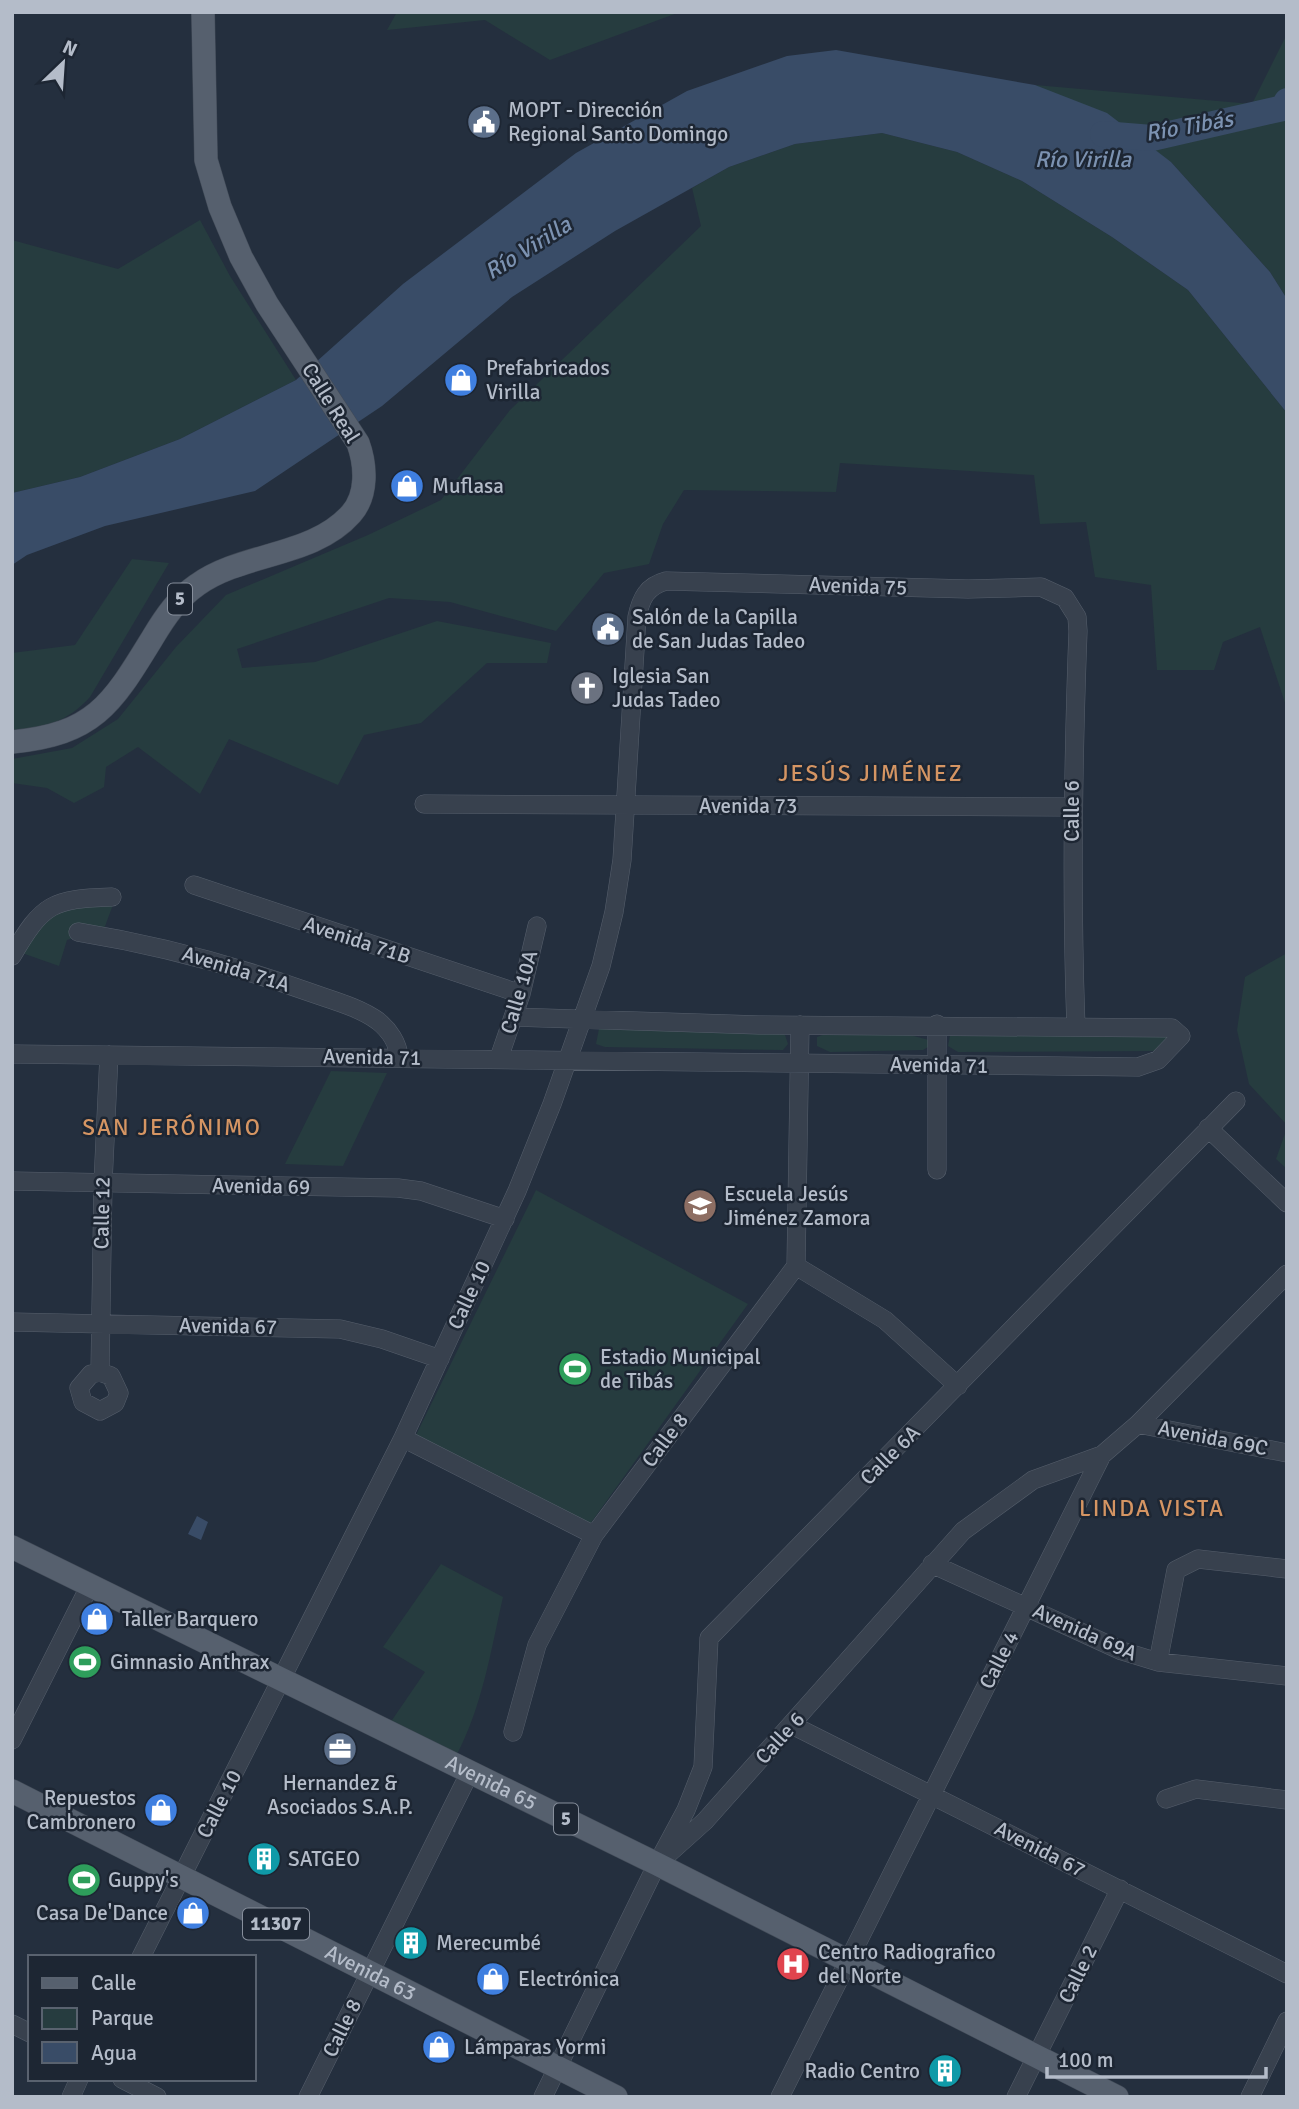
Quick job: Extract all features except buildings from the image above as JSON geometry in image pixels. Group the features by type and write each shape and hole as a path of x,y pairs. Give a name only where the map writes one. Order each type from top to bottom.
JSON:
{"main road":[{"name":"Calle Real","path":"12,742 56,736 83,724 108,704 174,605 197,584 249,560 311,540 341,524 353,512 360,494 365,464 358,443 242,257 220,207 206,160 203,12"},
{"name":"Avenida 65","path":"12,1547 657,1864 1117,2097"},
{"name":"Avenida 63","path":"12,1791 616,2097"}],"street":[{"name":"Avenida 75","path":"650,588 666,581 968,589 1041,587 1065,598"},
{"name":"Calle 10","path":"142,1955 403,1438 532,1157 601,966 614,912 622,860 637,617 640,603 650,588"},
{"name":"Calle 6","path":"1065,598 1077,617 1078,631 1071,901 1076,1027"},
{"name":"Avenida 73","path":"424,804 1073,807"},
{"name":"Avenida 71B","path":"194,885 521,994"},
{"path":"13,954 38,919 59,902 112,897"},
{"name":"Calle 10A","path":"499,1058 521,994 537,926"},
{"name":"Avenida 71A","path":"78,932 174,949 248,970 364,1013 386,1028 396,1043 399,1057"},
{"name":"Avenida 71","path":"12,1054 1138,1067 1158,1060 1181,1036 1172,1028 937,1024 800,1025 513,1017"},
{"path":"937,1024 937,1170"},
{"path":"800,1025 796,1266 886,1320 958,1386"},
{"name":"Calle 12","path":"100,1372 103,1183 110,1055"},
{"name":"Calle 6A","path":"657,1864 686,1810 703,1767 709,1639 1236,1101"},
{"path":"1208,1128 1287,1203"},
{"name":"Avenida 69","path":"12,1181 398,1188 421,1191 505,1219"},
{"name":"Calle 8","path":"513,1732 537,1645 594,1535 796,1266"},
{"name":"Calle 4","path":"780,2097 1102,1455 1138,1424 1287,1274"},
{"name":"Avenida 67","path":"12,1322 340,1329 382,1339 440,1359"},
{"name":"Avenida 69C","path":"1138,1424 1287,1453"},
{"path":"403,1438 594,1535"},
{"name":"Calle 6","path":"543,2097 657,1864 705,1821 963,1531 1033,1480 1102,1455"},
{"path":"1158,1662 1176,1570 1198,1559 1287,1569"},
{"name":"Avenida 69A","path":"932,1564 1122,1651 1158,1662 1287,1676"},
{"path":"12,1740 90,1585"},
{"name":"Avenida 67","path":"792,1725 1287,1974"},
{"name":"Calle 8","path":"308,2097 471,1772"},
{"path":"1166,1799 1203,1789 1287,1800"},
{"path":"686,1810 705,1821"},
{"name":"Calle 2","path":"1016,2097 1120,1888"},
{"path":"1250,2097 1287,2021"},
{"path":"12,2024 28,2032"},
{"path":"71,2097 78,2081"},
{"path":"126,2081 157,2097"}],"green space":[{"path":"397,12 680,12 550,60 485,20 387,30"},
{"path":"1287,34 1287,299 1270,272 1171,162 1035,85 1252,104"},
{"path":"882,133 957,152 1022,181 1112,237 1188,290 1287,413 1287,709 1260,627 1223,642 1214,670 1157,670 1151,585 1095,577 1086,522 1040,524 1034,475 840,463 836,492 684,490 663,524 649,564 604,573 556,631 450,602 389,598 237,649 242,668 315,662 437,621 551,643 547,663 487,663 421,723 364,735 338,785 229,739 200,794 138,747 106,767 104,787 74,803 47,788 12,783 12,759 72,748 118,719 176,647 226,595 368,535 441,500 510,410 701,226 692,188 729,167 795,144"},
{"path":"200,220 230,276 296,380 180,439 80,477 12,493 12,240 118,269"},
{"path":"132,559 169,563 90,697 73,712 55,722 35,728 12,730 12,653 75,645"},
{"path":"114,902 104,929 67,940 59,966 22,953 42,926 60,912"},
{"path":"1287,953 1287,1125 1249,1084 1237,1030 1245,977"},
{"path":"599,1029 780,1032 785,1035 788,1044 783,1050 605,1047 596,1044"},
{"path":"828,1033 906,1034 929,1040 928,1047 923,1050 830,1052 817,1046 817,1037"},
{"path":"950,1036 1170,1037 1156,1051 958,1052 948,1046"},
{"path":"331,1071 387,1073 343,1166 285,1164"},
{"path":"1287,1128 1287,1169 1276,1159"},
{"name":"Estadio Municipal de Tibás","path":"536,1190 748,1304 590,1524 416,1435"},
{"path":"441,1564 503,1597 479,1699 456,1756 390,1723 425,1672 383,1647"}],"water":[{"name":"Río Virilla","path":"836,50 1035,85 1107,113 1171,162 1270,272 1287,299 1287,413 1188,290 1112,237 1022,181 957,152 882,133 795,144 729,167 615,231 512,297 382,406 255,491 105,526 27,555 12,565 12,493 80,477 180,439 296,380 403,284 576,153 687,91 787,56"},
{"path":"197,1516 208,1522 201,1540 188,1534"}],"waterway":[{"name":"Río Tibás","path":"1103,134 1152,138 1283,108 1287,101"}],"place":[{"name":"MOPT - Dirección Regional Santo Domingo","path":"484,122"},
{"name":"Prefabricados Virilla","path":"461,380"},
{"name":"Muflasa","path":"407,486"},
{"name":"Salón de la Capilla de San Judas Tadeo","path":"608,629"},
{"name":"Iglesia San Judas Tadeo","path":"587,688"},
{"name":"Escuela Jesús Jiménez Zamora","path":"700,1206"},
{"name":"Estadio Municipal de Tibás","path":"575,1369"},
{"name":"Taller Barquero","path":"97,1619"},
{"name":"Gimnasio Anthrax","path":"85,1662"},
{"name":"Hernandez & Asociados S.A.P.","path":"340,1749"},
{"name":"Repuestos Cambronero","path":"161,1810"},
{"name":"SATGEO","path":"264,1859"},
{"name":"Guppy's","path":"84,1880"},
{"name":"Casa De'Dance","path":"193,1913"},
{"name":"Merecumbé","path":"411,1943"},
{"name":"Centro Radiografico del Norte","path":"793,1964"},
{"name":"Electrónica","path":"493,1979"},
{"name":"Lámparas Yormi","path":"439,2047"},
{"name":"Radio Centro","path":"945,2071"}],"district":[{"name":"JESÚS JIMÉNEZ","path":"871,773"},
{"name":"SAN JERÓNIMO","path":"172,1127"},
{"name":"LINDA VISTA","path":"1152,1508"}]}
